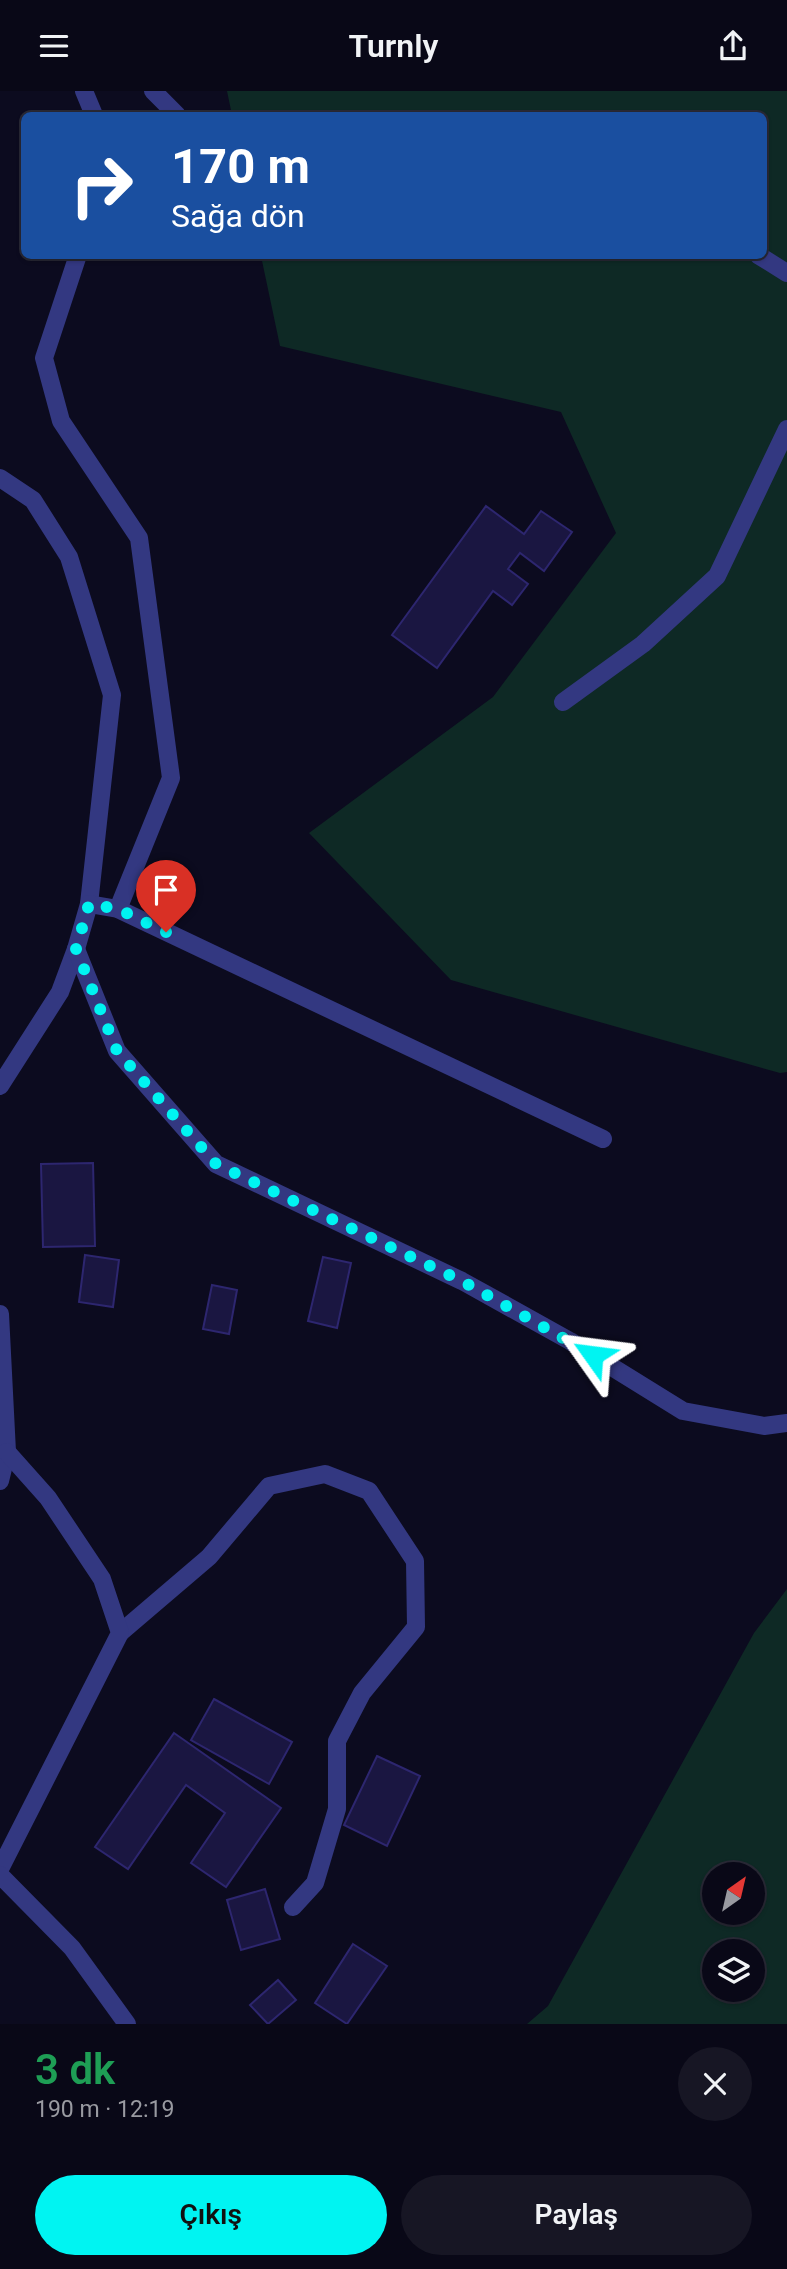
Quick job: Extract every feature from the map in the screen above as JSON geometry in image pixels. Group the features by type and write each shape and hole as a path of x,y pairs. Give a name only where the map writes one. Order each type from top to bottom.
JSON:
{"lane":[{"path":"84,91 93,112"},
{"path":"153,91 174,112"},
{"path":"77,259 44,358 61,421 139,538 171,778 118,909"},
{"path":"764,259 787,273"},
{"path":"563,702 643,644 717,576 787,429"},
{"path":"0,478 33,501 69,557 111,695 89,904 60,992 0,1086"},
{"path":"89,904 118,909 603,1139"},
{"path":"76,949 117,1051 216,1164 462,1281 570,1341 682,1411 764,1426 787,1423"},
{"path":"0,1314 7,1452 0,1481"},
{"path":"7,1452 48,1498 102,1579 120,1633"},
{"path":"0,1869 120,1633 209,1557 269,1486 325,1474 369,1491 415,1561 416,1627 362,1693 337,1741 337,1809 315,1883 293,1907"},
{"path":"0,1875 72,1948 127,2024"}],"green space":[{"path":"227,91 787,91 787,1072 780,1073 451,980 309,833 493,697 616,533 561,412 280,346 262,259 767,259 767,112 231,112"},
{"path":"787,1589 787,2024 527,2024 548,2006 754,1633"}],"building":[{"path":"486,506 524,534 541,511 572,532 544,571 520,553 508,569 528,584 512,605 493,591 437,668 392,635"},
{"path":"93,1163 95,1246 43,1247 41,1164"},
{"path":"85,1255 119,1260 113,1307 79,1302"},
{"path":"323,1257 351,1263 337,1328 308,1321"},
{"path":"212,1285 237,1290 229,1334 203,1329"},
{"path":"214,1699 292,1742 269,1784 191,1740"},
{"path":"174,1733 281,1808 226,1887 191,1863 225,1813 186,1785 128,1869 95,1847"},
{"path":"377,1756 420,1776 387,1846 344,1825"},
{"path":"265,1889 280,1939 241,1950 227,1900"},
{"path":"353,1944 387,1966 347,2024 315,2003"},
{"path":"278,1980 296,2000 268,2024 250,2005"}],"route":[{"path":"166,932 118,909 89,904 76,949 117,1051 216,1164 462,1281 593,1355"}]}
